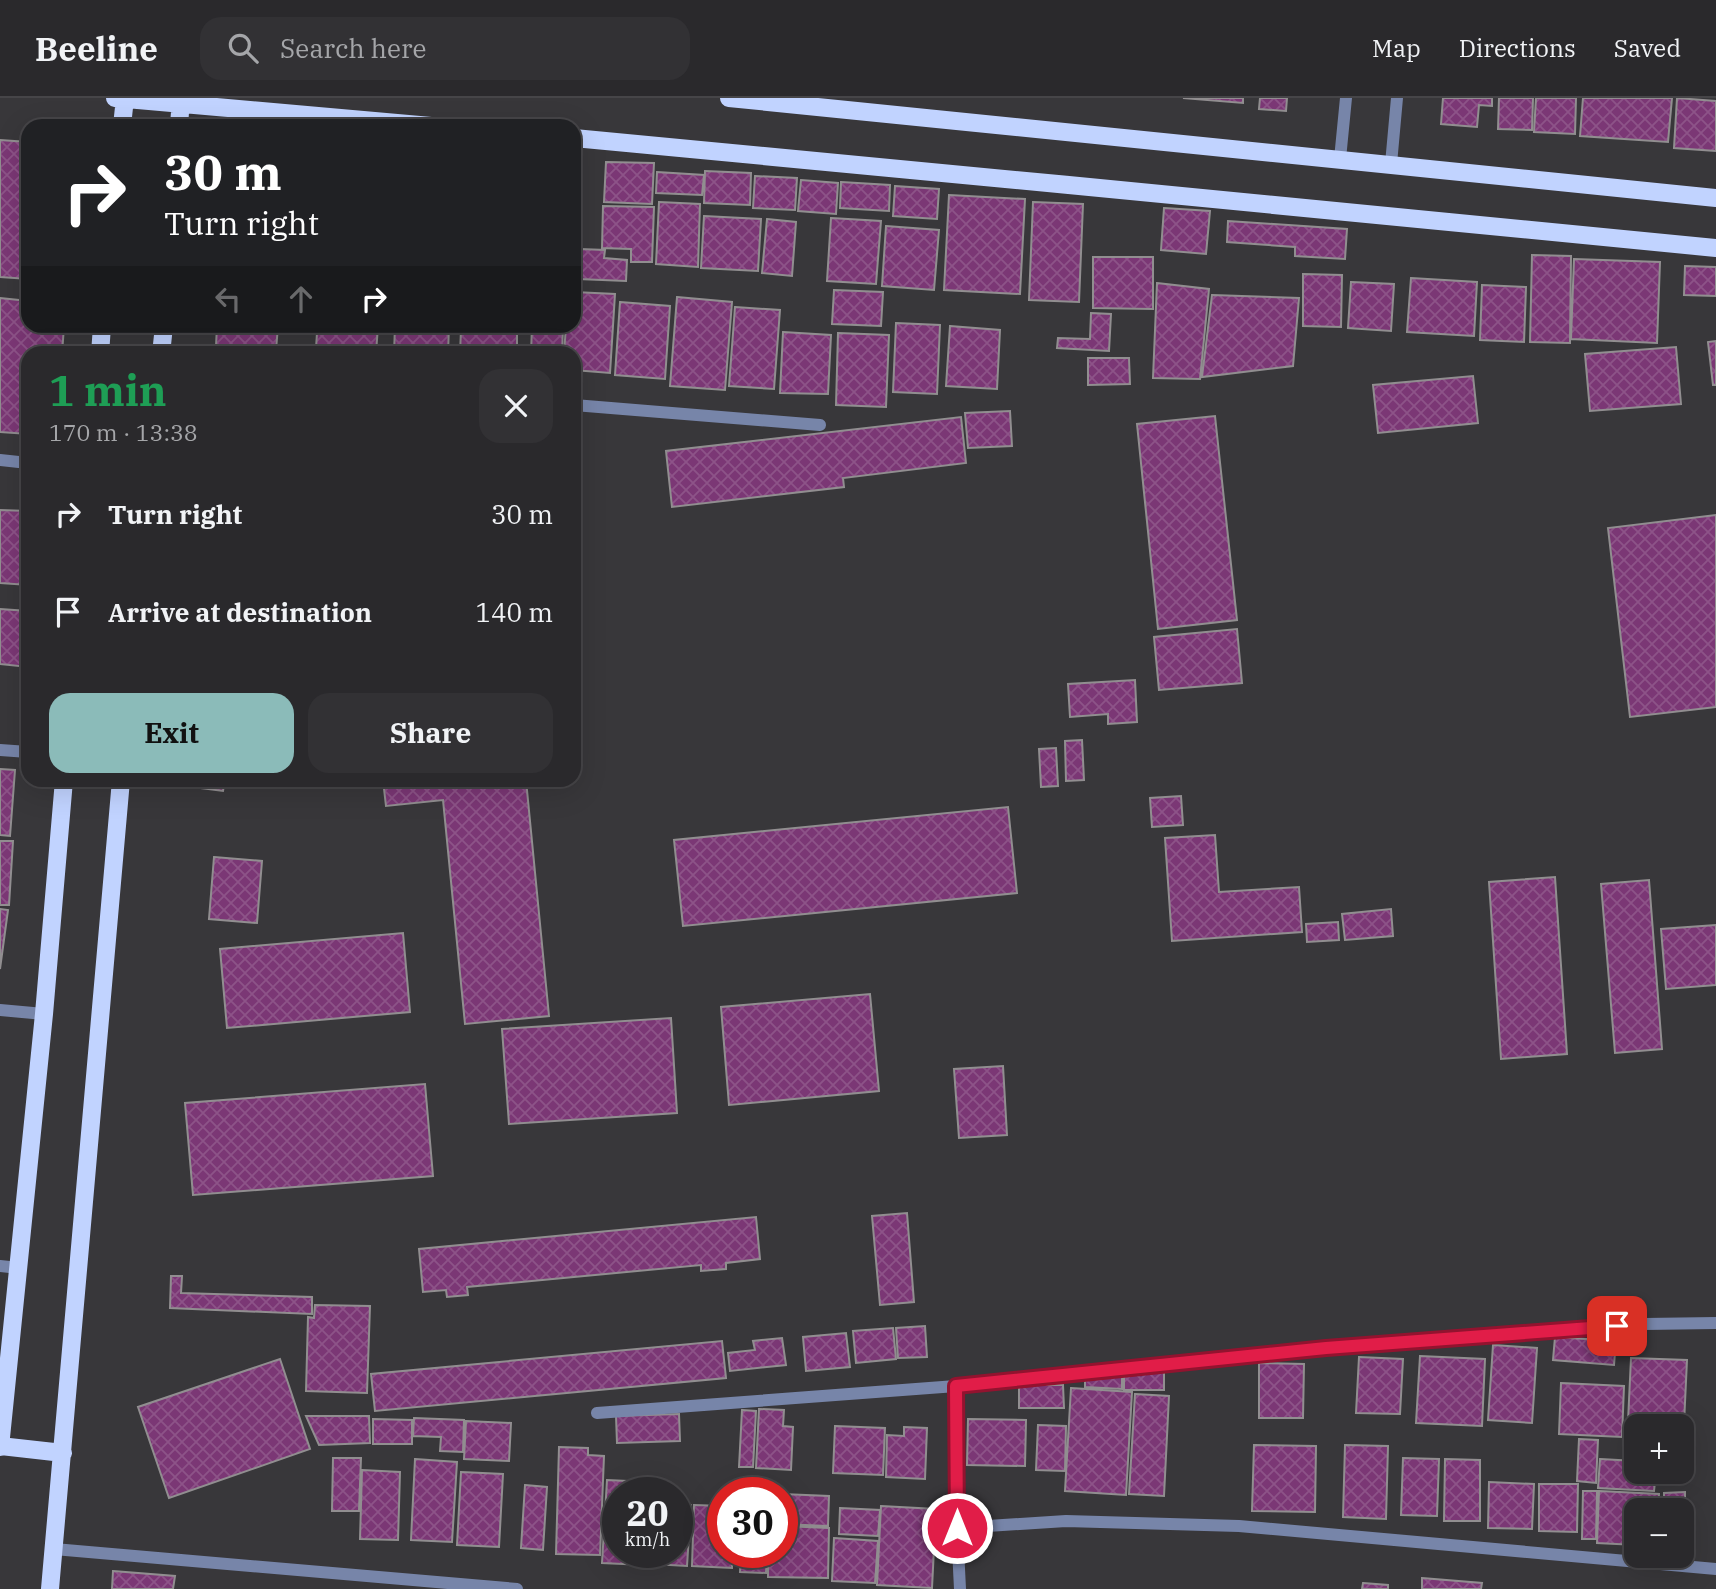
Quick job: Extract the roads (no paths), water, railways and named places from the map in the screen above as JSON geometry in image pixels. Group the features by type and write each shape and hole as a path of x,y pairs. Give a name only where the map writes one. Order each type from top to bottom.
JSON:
{"main road":[{"path":"122,119 121,98 181,101 361,119"},
{"path":"729,98 1716,198"},
{"path":"180,119 181,101"},
{"path":"581,139 1716,248"},
{"path":"63,787 44,1014 0,1446 63,1453"},
{"path":"50,1589 120,787"}],"street":[{"path":"1340,159 1346,98"},
{"path":"1391,164 1397,98"},
{"path":"581,406 820,425"},
{"path":"0,460 21,462"},
{"path":"0,750 21,752"},
{"path":"0,1010 44,1014"},
{"path":"0,1266 19,1268"},
{"path":"597,1413 956,1386 1326,1348 1644,1324 1716,1323"},
{"path":"956,1386 960,1589"},
{"path":"957,1528 1066,1521 1239,1526 1716,1569"},
{"path":"54,1549 517,1589"}]}
